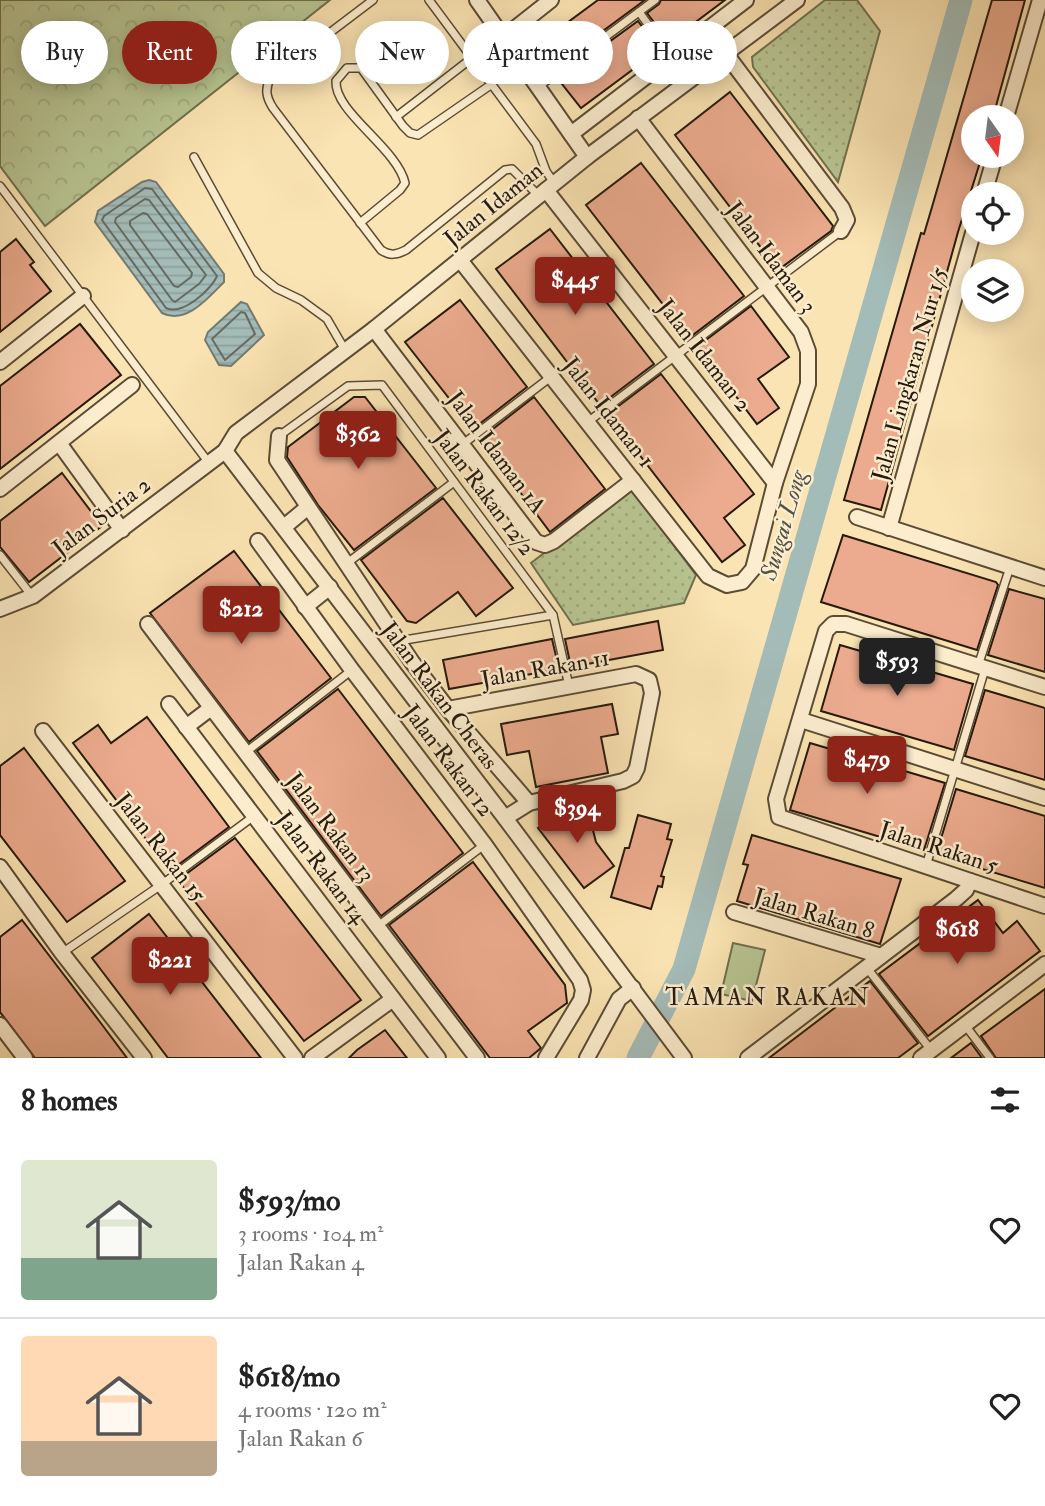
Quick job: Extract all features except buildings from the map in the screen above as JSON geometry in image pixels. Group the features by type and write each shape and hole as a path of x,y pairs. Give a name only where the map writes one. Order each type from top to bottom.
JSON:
{"street":[{"path":"477,0 491,21"},
{"path":"524,21 551,0"},
{"path":"719,21 746,0"},
{"name":"Jalan Idaman","path":"737,46 797,0"},
{"path":"1009,105 1040,0"},
{"path":"737,69 842,208 847,220 841,231"},
{"path":"536,84 587,157"},
{"path":"571,134 637,84"},
{"name":"Jalan Idaman","path":"225,451 236,433 345,351 587,157 685,84"},
{"name":"Jalan Idaman 3","path":"638,118 801,332 808,351 808,384 775,483 753,569 742,582 727,585"},
{"name":"Jalan Idaman 2","path":"547,190 775,483"},
{"name":"Jalan Lingkaran Nur 1/5","path":"889,528 971,245"},
{"name":"Jalan Idaman 1","path":"460,260 708,576 727,585"},
{"path":"0,362 83,296"},
{"name":"Jalan Idaman 1A","path":"374,328 536,542 545,545 555,541 633,480"},
{"path":"0,489 132,385"},
{"path":"279,436 277,460 346,564 448,709 529,803 505,818"},
{"path":"59,443 122,530"},
{"name":"Jalan Suria 2","path":"0,609 33,596 225,451"},
{"name":"Jalan Rakan Cheras","path":"225,451 684,1058"},
{"path":"284,527 308,507"},
{"path":"856,517 1045,578"},
{"name":"Jalan Rakan 12","path":"258,541 485,845 580,980 583,990 580,1000 549,1054"},
{"path":"305,607 330,587"},
{"path":"344,606 364,590"},
{"name":"Jalan Rakan 13","path":"148,624 477,1058"},
{"path":"1045,687 845,624 833,624 825,631 801,720 1045,798"},
{"name":"Jalan Rakan 11","path":"448,709 636,674 649,680 652,693 637,768 633,776 623,781 529,803"},
{"name":"Jalan Rakan 14","path":"169,704 438,1058"},
{"path":"186,727 211,708"},
{"name":"Jalan Rakan 5","path":"801,720 776,799 779,817 1045,906"},
{"name":"Jalan Rakan 15","path":"43,731 295,1058"},
{"path":"0,867 62,953 144,1058"},
{"path":"748,1058 966,890 970,881"},
{"name":"Jalan Rakan 8","path":"734,912 881,956"},
{"path":"926,1054 1045,964"},
{"path":"587,1058 619,999 633,988"},
{"path":"312,1058 393,999"},
{"path":"0,1025 25,1058"}],"lane":[{"path":"373,0 270,78 266,88 267,98 273,108 380,250 388,254 406,250 505,170 512,169 547,190"},
{"path":"429,0 463,46"},
{"path":"538,87 655,0"},
{"path":"639,12 646,21"},
{"path":"396,117 463,65"},
{"path":"360,223 405,183 397,164 338,96 336,80 347,68 361,68 396,117 410,133 418,135 492,84 536,144 546,171 547,190"},
{"path":"194,157 258,273 276,288 301,300 327,319 345,351"},
{"path":"0,186 209,463"},
{"path":"589,421 841,231"},
{"path":"463,444 552,375"},
{"name":"Jalan Rakan 12/2","path":"279,436 348,386 382,385 553,615"},
{"path":"346,564 454,482"},
{"path":"0,555 33,596"},
{"path":"926,866 1010,567"},
{"path":"399,641 553,615 569,686"},
{"path":"246,752 352,670"},
{"path":"62,953 161,885 254,816"},
{"path":"378,926 485,845"},
{"path":"866,968 926,1054"},
{"path":"965,1025 990,1058"}],"green space":[{"path":"0,0 330,0 304,21 231,21 231,79 45,226 0,166"},
{"path":"825,0 857,0 880,31 838,182 753,67 752,57"},
{"path":"630,487 696,575 684,603 573,625 531,563"},
{"path":"733,943 765,950 752,1001 721,994"}],"water":[{"path":"149,180 156,182 224,274 224,282 188,313 171,316 162,313 95,222 98,211"},
{"path":"241,302 247,304 264,335 231,366 219,365 205,340 208,332"}],"waterway":[{"name":"Sungai Long","path":"638,1058 684,969 961,0"}],"district":[{"name":"TAMAN RAKAN","path":"768,997"}]}
